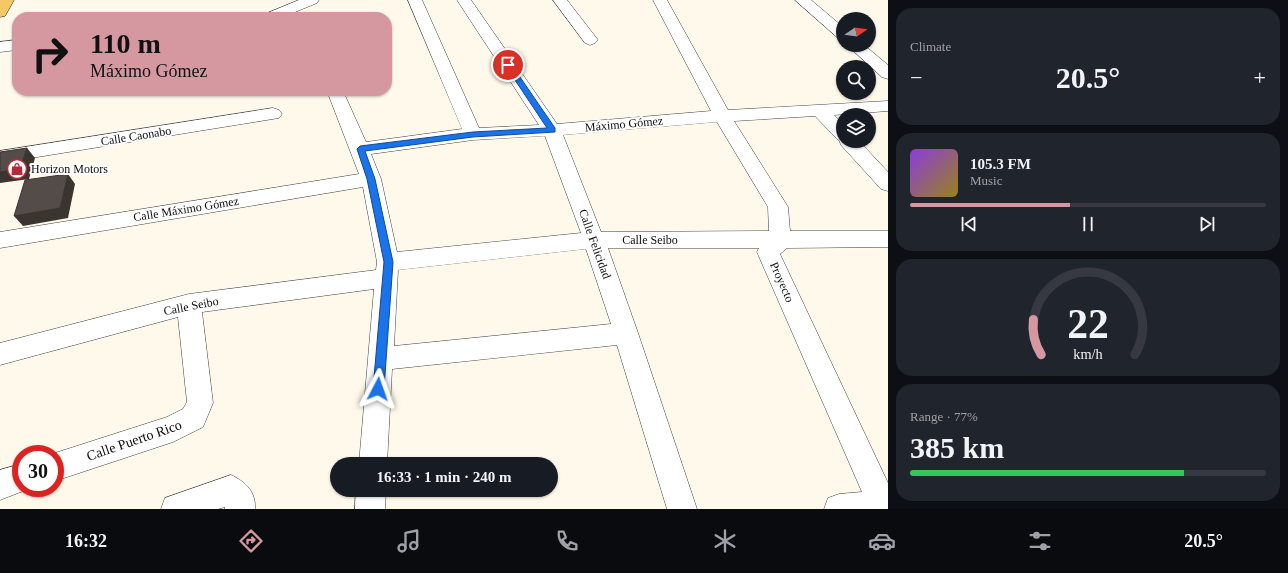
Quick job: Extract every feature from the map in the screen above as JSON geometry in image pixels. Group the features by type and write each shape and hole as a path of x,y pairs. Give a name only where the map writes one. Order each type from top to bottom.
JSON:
{"main road":[{"path":"0,13 7,0"}],"street":[{"path":"415,0 473,134"},
{"name":"Calle Felicidad","path":"464,0 552,130 594,240 626,333 682,509"},
{"path":"560,0 590,40"},
{"path":"660,0 722,116 778,207 780,241"},
{"path":"803,1 826,0"},
{"path":"803,1 836,29"},
{"path":"287,12 315,4"},
{"path":"0,47 12,46"},
{"path":"863,52 888,74"},
{"path":"870,58 888,55"},
{"path":"337,96 371,179 387,270 373,457"},
{"name":"Máximo Gómez","path":"360,149 473,134 552,130 722,116 888,106"},
{"path":"820,110 836,127"},
{"name":"Calle Caonabo","path":"0,157 273,114"},
{"path":"855,148 888,184"},
{"name":"Calle Máximo Gómez","path":"0,240 371,179"},
{"name":"Calle Seibo","path":"0,354 189,304 387,270 594,240 888,240"},
{"name":"Proyecto","path":"780,241 768,252 885,506"},
{"name":"Calle Puerto Rico","path":"64,464 173,429 193,418 200,403 189,304"},
{"path":"380,358 626,333"},
{"path":"0,485 12,481"},
{"path":"370,509 371,497"},
{"path":"176,509 235,500"},
{"path":"839,509 885,506"}],"building":[{"path":"27,148 20,169 0,172 0,152"},
{"path":"68,174 60,208 14,216 25,180"}],"place":[{"name":"Horizon Motors","path":"17,169"}],"route":[{"path":"378,389 388,262 371,179 360,149 473,134 552,130 508,65"}]}
